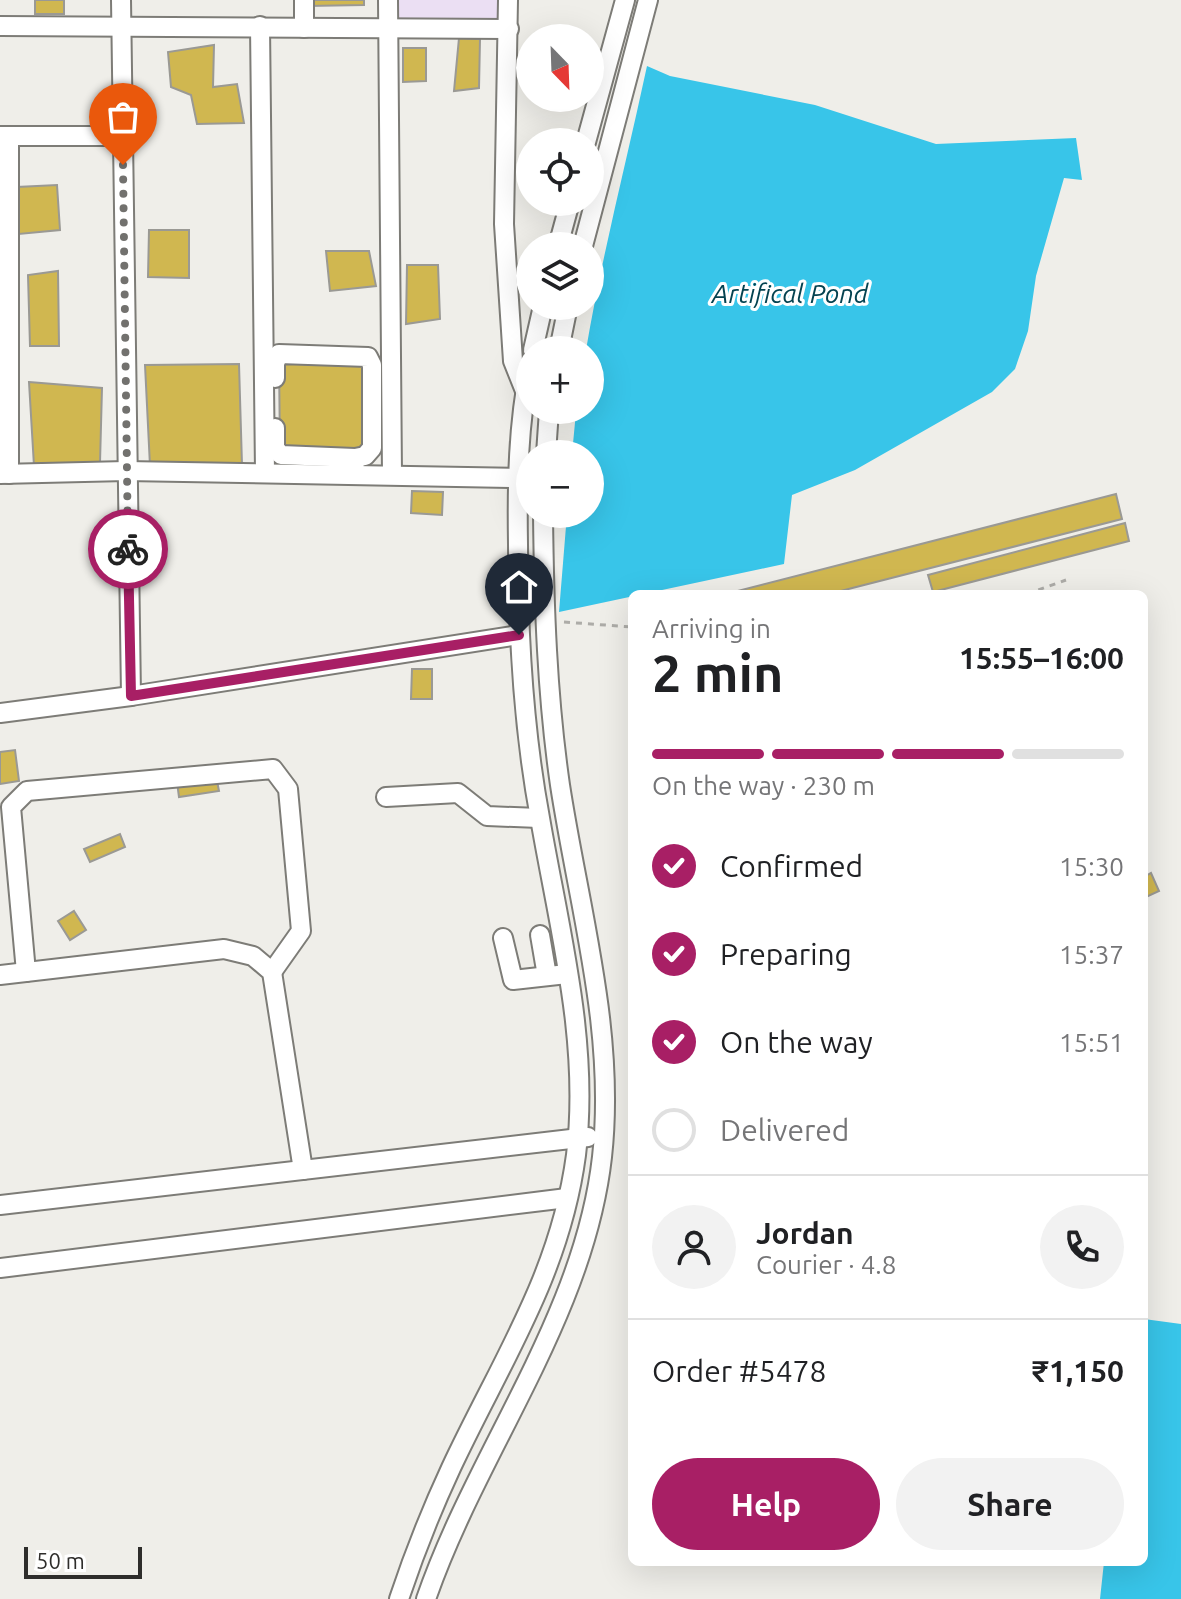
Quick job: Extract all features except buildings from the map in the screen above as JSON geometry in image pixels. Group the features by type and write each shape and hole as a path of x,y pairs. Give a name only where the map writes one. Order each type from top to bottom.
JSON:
{"street":[{"path":"121,0 131,696"},
{"path":"304,0 304,28"},
{"path":"388,0 392,475"},
{"path":"508,0 504,224 513,361 516,368"},
{"path":"590,128 625,0"},
{"path":"587,232 648,0"},
{"path":"0,26 509,29"},
{"path":"260,26 265,473"},
{"path":"122,136 4,136 5,474 126,471 265,473 301,465 355,466 392,475 516,478"},
{"path":"301,465 281,455 275,448 275,363 279,354 368,357 372,448 370,454 355,466"},
{"path":"399,1599 417,1546 452,1467 529,1318 558,1241 577,1138 581,1078 521,693 518,528"},
{"path":"426,1599 475,1478 553,1328 583,1248 603,1135 607,1077 601,1015 547,691 543,528"},
{"path":"0,713 131,696 519,635"},
{"path":"26,972 11,807 27,791 273,769 288,789 301,931 272,972"},
{"path":"386,797 458,793 487,816 539,818"},
{"path":"540,935 547,976"},
{"path":"503,938 513,980 567,974"},
{"path":"0,975 224,949 253,956 272,972 303,1170"},
{"path":"0,1205 603,1135"},
{"path":"0,1268 567,1198"}],"path":[{"path":"1038,590 1066,580"},
{"path":"544,621 628,627"}],"shaded area":[{"path":"388,0 508,0 509,29 388,30"}],"water":[{"name":"Artifical Pond","path":"647,66 670,76 815,105 936,144 1076,138 1082,180 1064,178 1036,276 1028,331 1015,369 992,392 855,470 792,495 784,564 662,590 628,590 628,597 559,612 566,528 604,528 604,440 573,440 575,424 604,424 604,336 588,336 591,320 604,320 604,257"},
{"path":"1148,1320 1181,1324 1181,1599 1100,1599 1104,1566 1148,1566"}],"way so far":[{"path":"123,165 128,549"}],"route":[{"path":"128,549 131,696 519,635"}]}
